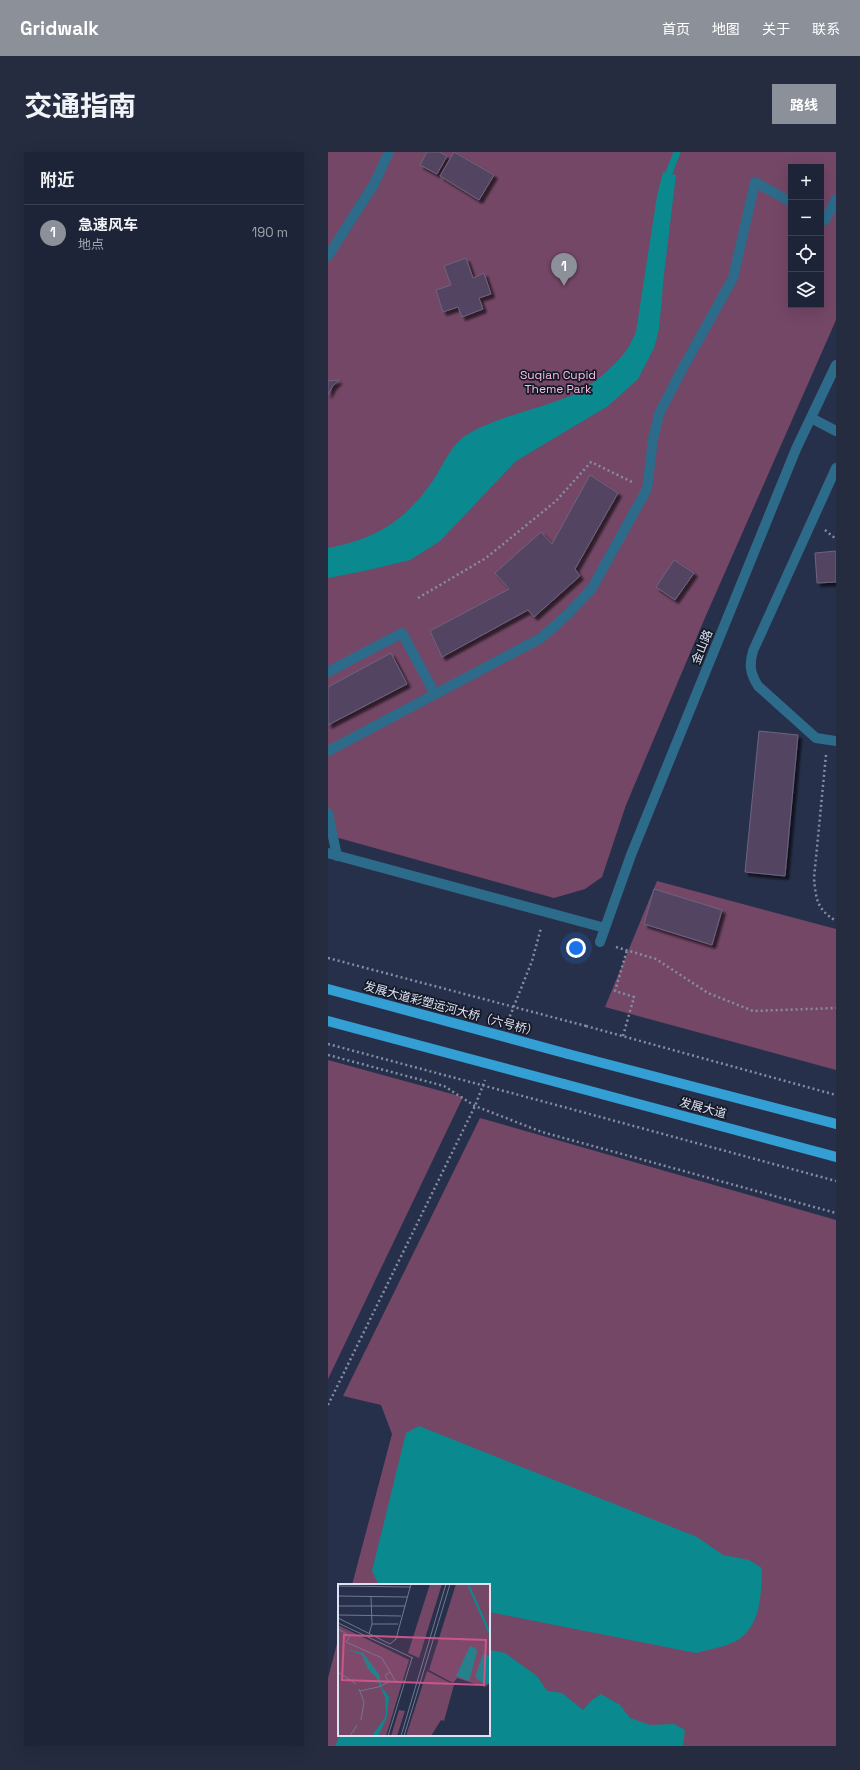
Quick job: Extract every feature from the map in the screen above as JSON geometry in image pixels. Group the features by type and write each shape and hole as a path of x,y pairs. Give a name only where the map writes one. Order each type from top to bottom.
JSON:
{"main road":[{"name":"发展大道彩塑运河大桥（六号桥）","path":"328,989 568,1054"},
{"name":"发展大道","path":"328,1022 836,1157"},
{"name":"发展大道","path":"568,1054 836,1124"}],"street":[{"path":"328,256 374,184 389,152"},
{"path":"328,751 541,638 568,614 592,588 647,489 653,439 659,414 733,278 755,182 788,200"},
{"path":"824,220 836,199"},
{"name":"金山路","path":"600,942 634,848 796,449 836,365"},
{"path":"811,418 836,431"},
{"path":"832,740 816,738 758,686 751,675 750,663 753,651 836,468"},
{"path":"328,672 402,633 434,694"},
{"path":"328,813 333,854 605,928"}],"path":[{"path":"418,598 486,558 556,501 591,462 647,489"},
{"path":"832,740 814,878 816,898 824,914 836,921"},
{"path":"506,1025 532,961 546,912"},
{"path":"600,942 656,959 708,993 752,1011 836,1008"},
{"path":"623,1036 634,997 615,991 627,950"},
{"path":"328,958 586,1026 836,1095"},
{"path":"328,1044 836,1182"},
{"path":"328,1055 444,1086 476,1106 542,1132 836,1213"},
{"path":"328,1404 476,1106 487,1076"}],"green space":[{"name":"Suqian Cupid Theme Park","path":"328,152 836,152 836,320 704,620 626,805 602,877 585,889 554,898 328,835"},
{"path":"657,881 836,929 836,1070 605,1007"},
{"path":"328,1060 463,1097 328,1379"},
{"path":"480,1118 836,1220 836,1746 328,1746 328,1678 338,1640 338,1736 490,1736 490,1584 352,1584 392,1434 381,1405 343,1396"}],"shaded area":[{"path":"663,172 676,175 659,329 654,348 638,379 608,406 516,461 440,541 410,560 328,578 328,548 360,540 387,527 399,518 411,508 432,482 451,450 461,439 492,422 577,393 600,377 621,357 636,332 657,196"},
{"path":"419,1426 697,1537 723,1555 749,1560 762,1568 759,1604 754,1621 749,1629 739,1639 721,1647 696,1653 490,1612 490,1584 378,1584 372,1571 406,1433"},
{"path":"490,1650 505,1653 537,1676 547,1691 562,1693 583,1710 592,1700 601,1694 620,1705 630,1718 650,1725 674,1724 685,1730 683,1746 335,1746 340,1736 490,1736"}],"building":[{"path":"427,152 439,152 447,156 437,174 420,165"},
{"path":"454,152 494,175 479,200 440,176"},
{"path":"466,258 473,278 484,273 491,294 479,298 483,309 462,317 458,307 443,312 436,290 451,285 444,266"},
{"path":"339,380 332,387 328,395 328,381"},
{"path":"590,475 618,493 575,569 580,576 534,617 528,610 442,657 430,631 509,589 495,573 541,532 552,544"},
{"path":"836,551 836,582 817,583 815,553"},
{"path":"674,560 694,573 675,600 656,587"},
{"path":"391,653 407,684 328,725 328,687"},
{"path":"759,731 798,735 785,876 745,872"},
{"path":"654,889 722,910 712,945 644,924"}],"waterway":[{"path":"669,173 677,152"}],"place":[{"name":"急速风车","path":"564,286"}]}
